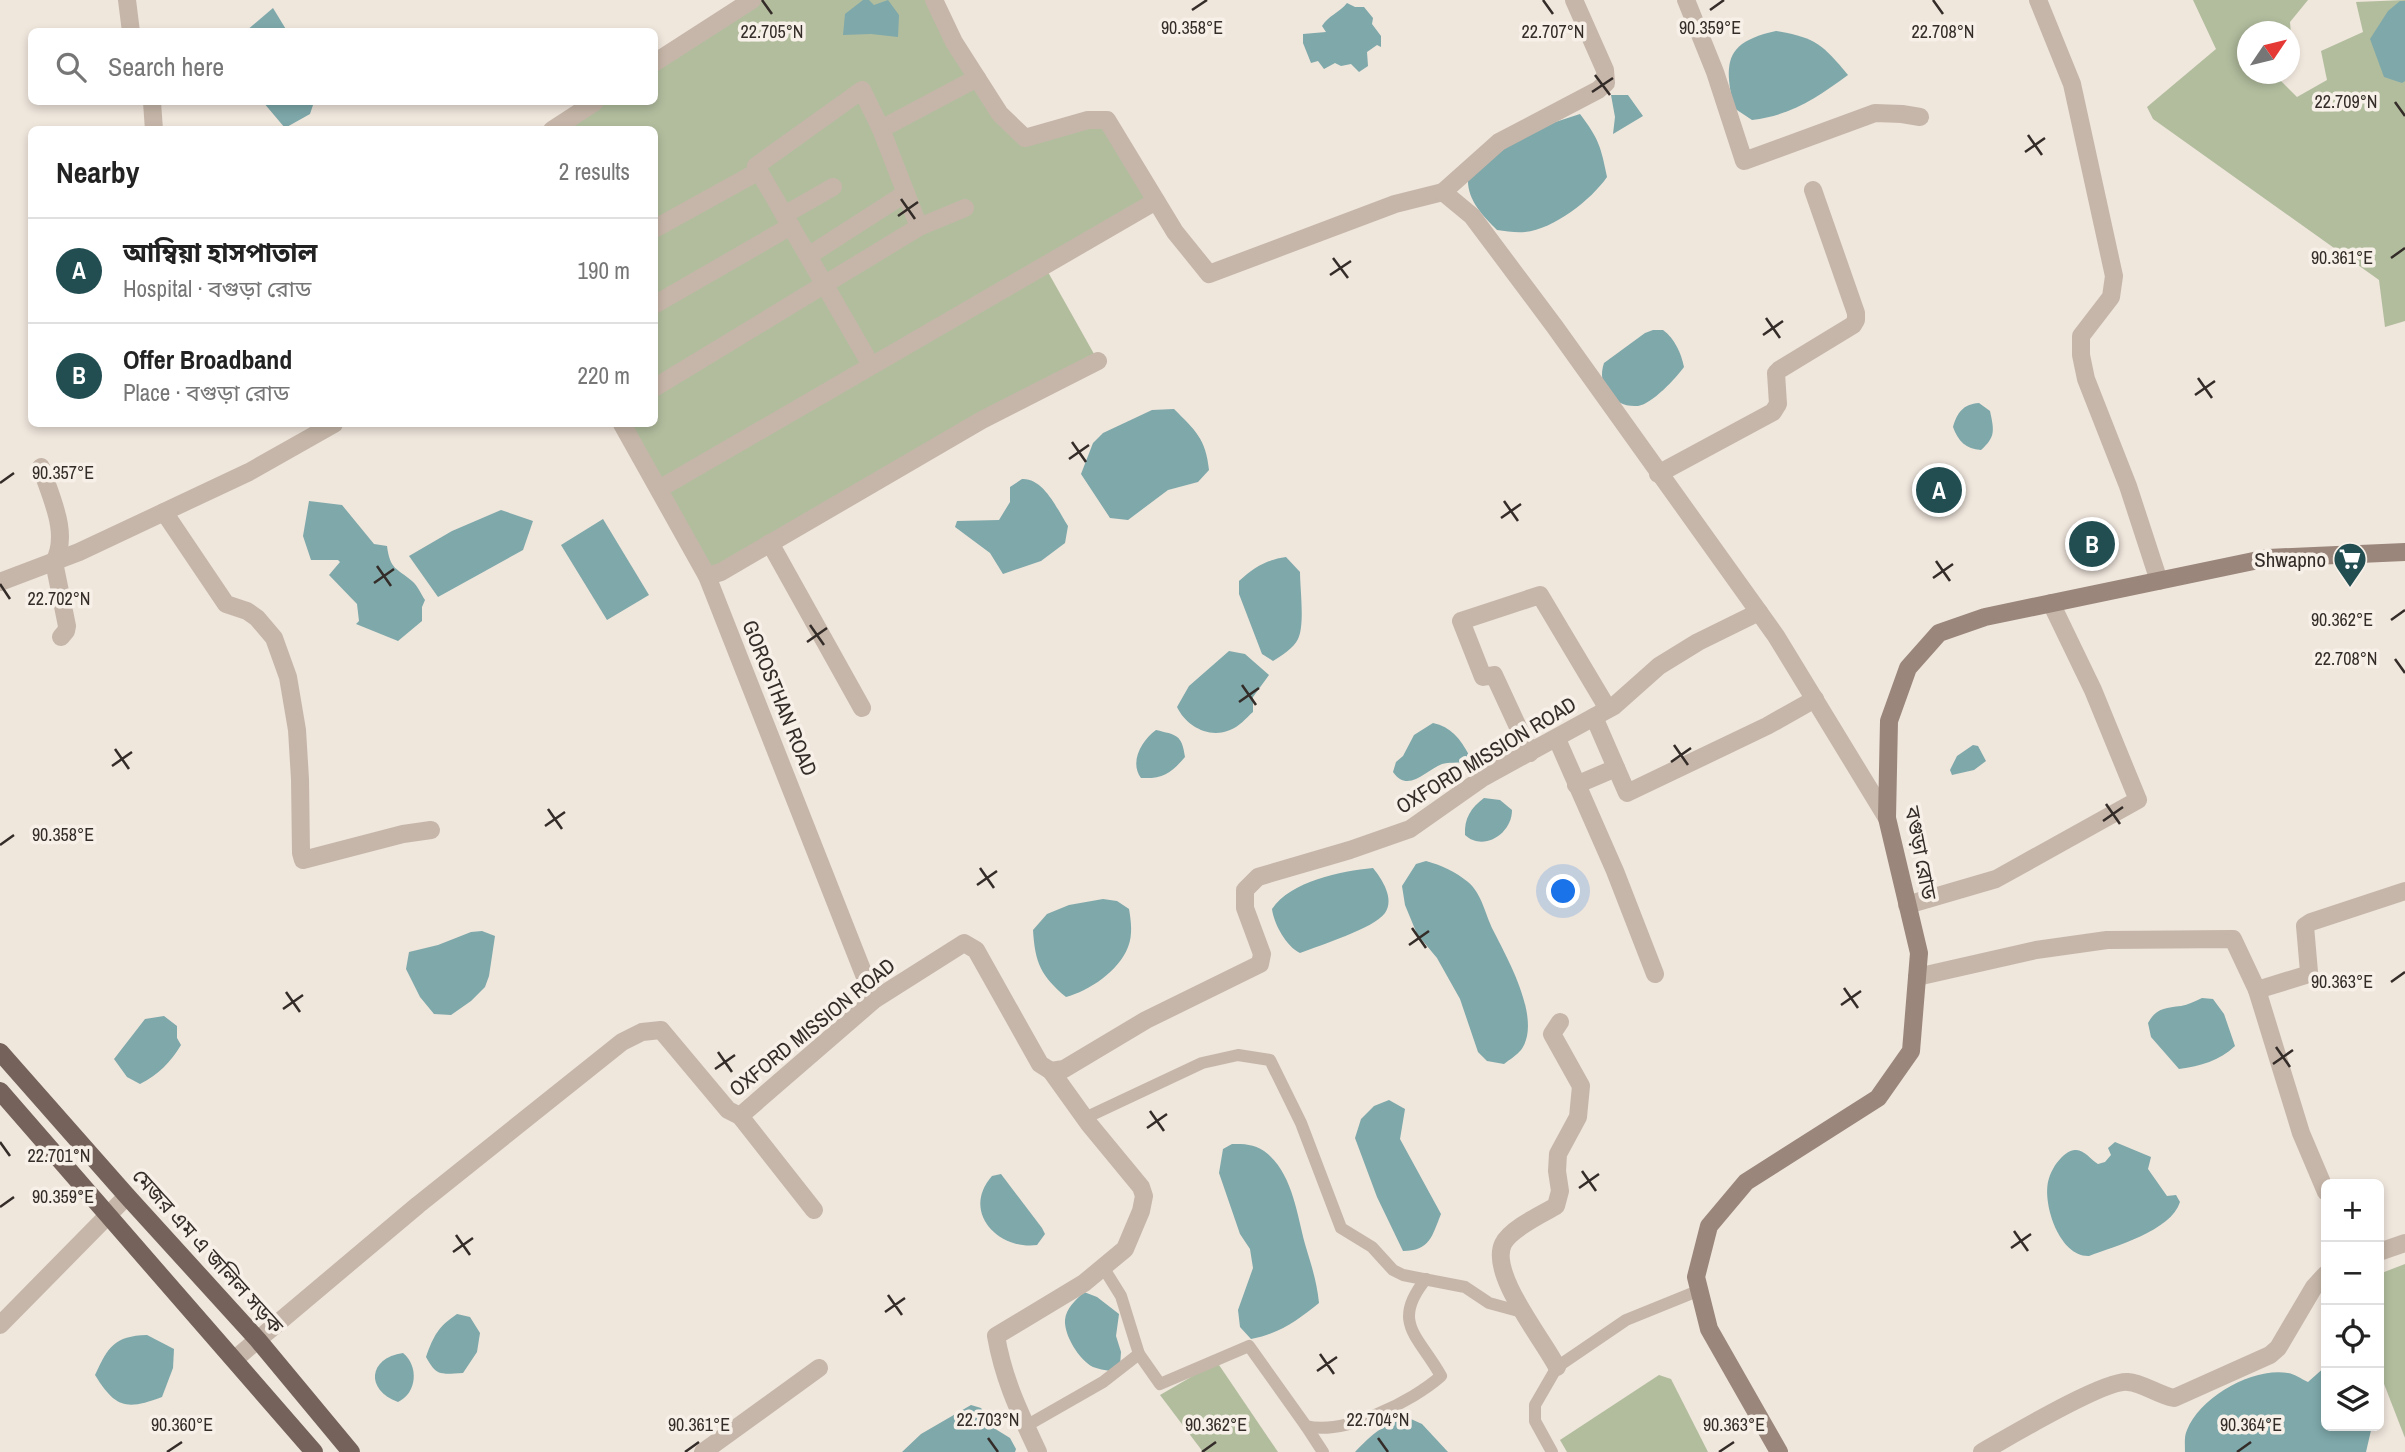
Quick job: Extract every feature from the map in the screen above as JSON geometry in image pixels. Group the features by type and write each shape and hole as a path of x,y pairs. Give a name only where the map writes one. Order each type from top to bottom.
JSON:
{"main road":[{"name":"বগুড়া রোড","path":"1779,1452 1709,1329 1696,1277 1709,1226 1746,1182 1878,1098 1911,1051 1919,953 1887,818 1889,721 1908,668 1939,633 1985,617 2268,558 2405,552"},
{"name":"মেজর এম এ জলিল সড়ক","path":"0,1052 258,1340 351,1452"},
{"path":"0,1091 314,1452"}],"street":[{"path":"127,0 130,28"},
{"path":"658,60 752,0"},
{"path":"934,0 954,42 1000,114 1024,138 1088,120 1107,120 1175,232 1209,274 1395,204 1443,192 1499,142 1598,90 1606,83 1605,70 1574,0"},
{"path":"1686,0 1715,72 1744,160 1751,160 1875,113 1920,117"},
{"path":"2038,0 2072,84 2114,276 2111,297 2081,336 2081,355 2086,379 2127,486 2159,581"},
{"path":"881,129 977,78"},
{"path":"871,365 756,166 862,90 881,129 919,227"},
{"path":"152,105 154,126"},
{"path":"558,126 590,105"},
{"path":"658,227 759,171"},
{"path":"658,302 788,221 833,187"},
{"path":"1658,474 1773,412 1778,404 1776,373 1853,326 1856,313 1813,190"},
{"path":"1443,192 1472,216 1759,612 1887,818"},
{"path":"808,256 906,193"},
{"path":"659,489 1156,201"},
{"path":"658,386 919,227 965,208"},
{"path":"707,576 721,572 982,420 1098,361"},
{"path":"0,582 79,552 164,512 248,472 329,427"},
{"name":"GOROSTHAN ROAD","path":"624,427 707,576 874,1000"},
{"path":"41,467 59,526 61,550 54,562 66,626 61,637"},
{"path":"164,512 226,604 247,611 257,618 274,638 288,677 297,730 303,860 403,834 431,830"},
{"path":"770,543 862,708"},
{"path":"1530,753 1494,675 1483,677 1461,621 1540,595 1601,713 1616,768 1627,793 1744,738 1815,699"},
{"path":"1908,905 1996,879 2138,800 2093,690 2051,603"},
{"name":"OXFORD MISSION ROAD","path":"235,1359 418,1205 601,1058 622,1042 642,1032 661,1030 728,1110 740,1115 874,1000 964,943 976,950 1040,1065 1051,1071 1064,1069 1146,1020 1260,964 1262,954 1245,908 1245,890 1258,877 1410,829 1484,777 1601,713 1659,666 1698,642 1759,612"},
{"path":"1557,739 1615,871 1655,974"},
{"path":"1576,785 1616,768"},
{"path":"2257,990 2309,972 2305,926 2405,891"},
{"path":"1917,977 2036,950 2107,940 2233,939 2257,990 2301,1133 2321,1180"},
{"path":"1557,1367 1546,1345 1522,1312 1506,1280 1499,1257 1504,1242 1522,1226 1556,1206 1560,1191 1556,1171 1558,1154 1578,1117 1581,1086 1552,1034 1560,1022"},
{"path":"1038,1452 1012,1397 1002,1369 996,1336 1084,1283 1125,1249 1141,1211 1144,1196 1136,1180 1051,1071"},
{"path":"740,1115 814,1210"},
{"path":"0,1325 127,1196"},
{"path":"2384,1250 2405,1242"},
{"path":"1982,1452 2116,1382 2129,1381 2174,1398 2270,1355 2284,1339 2321,1279"},
{"path":"703,1452 819,1368"}],"lane":[{"path":"1085,1118 1202,1063 1238,1055 1270,1060 1301,1124 1341,1228 1372,1247 1402,1275 1465,1287 1489,1303 1522,1312"},
{"path":"1103,1267 1121,1296 1139,1354 1160,1384 1249,1346 1323,1452"},
{"path":"1306,1426 1315,1429 1351,1424 1408,1399 1428,1388 1441,1376 1411,1328 1407,1314 1409,1304 1426,1279"},
{"path":"1552,1452 1535,1421 1535,1405 1557,1367 1626,1320 1700,1290"},
{"path":"1026,1426 1103,1382 1139,1354"}],"green space":[{"path":"752,0 937,0 1024,138 1107,120 1156,201 1044,265 1098,361 707,576 624,427 658,427 658,236 745,180 658,227 658,126 558,126 590,105 658,105 658,61"},
{"path":"2193,0 2308,0 2291,21 2237,21 2237,84 2284,84 2297,97 2327,80 2321,51 2363,32 2356,2 2405,0 2405,321 2385,327 2379,280 2153,119 2147,107 2216,49"},
{"path":"2405,1264 2405,1438 2384,1384 2384,1272"},
{"path":"1217,1362 1278,1452 1203,1452 1160,1395"},
{"path":"1659,1375 1671,1379 1708,1452 1567,1452 1560,1440"}],"water":[{"path":"863,0 869,0 874,5 888,0 899,15 898,37 843,35 845,14"},
{"path":"2400,1 2405,1 2405,81 2402,83 2384,77 2370,39 2388,11"},
{"path":"1347,3 1364,7 1373,18 1372,24 1381,36 1381,47 1377,45 1367,52 1368,66 1359,72 1351,64 1341,66 1335,63 1324,69 1318,61 1311,63 1303,43 1303,34 1326,32 1322,26"},
{"path":"273,8 285,28 250,28"},
{"path":"1776,31 1800,36 1817,44 1848,75 1792,110 1752,120 1734,108 1729,66 1732,56 1747,41"},
{"path":"1611,95 1628,95 1643,116 1613,134 1615,117"},
{"path":"266,105 313,105 310,114 289,126 283,126"},
{"path":"1580,114 1598,144 1607,177 1582,204 1548,225 1525,232 1497,230 1473,201 1468,179 1493,156 1537,128"},
{"path":"1653,330 1663,330 1671,338 1684,367 1670,384 1650,401 1638,406 1621,403 1609,394 1605,387 1602,379 1604,363"},
{"path":"1979,403 1990,411 1993,428 1989,441 1981,450 1963,443 1953,427 1962,410"},
{"path":"1174,409 1198,436 1205,450 1209,470 1198,482 1168,490 1128,520 1110,518 1081,474 1093,443 1103,433 1152,410"},
{"path":"1022,479 1037,484 1054,503 1068,526 1065,543 1041,561 1003,574 990,553 955,527 957,521 999,520 1010,502 1010,487"},
{"path":"309,501 342,505 374,544 387,546 392,564 418,588 425,600 422,621 398,641 356,624 359,621 357,604 329,575 340,562 338,560 311,560 303,536"},
{"path":"501,510 533,521 523,550 438,597 409,556 452,531"},
{"path":"603,519 649,595 607,620 561,545"},
{"path":"1286,557 1300,572 1300,633 1287,652 1273,661 1262,654 1239,594 1239,581 1261,565"},
{"path":"1229,651 1245,654 1269,675 1253,697 1253,712 1242,722 1233,729 1206,732 1186,720 1177,707 1189,686"},
{"path":"1433,723 1450,730 1458,738 1469,755 1465,762 1442,764 1411,781 1399,778 1393,772 1396,762 1403,756 1414,735"},
{"path":"1156,730 1177,737 1185,757 1166,774 1141,778 1136,765 1137,758 1146,739"},
{"path":"1973,745 1978,746 1986,761 1974,770 1952,775 1950,770 1957,756"},
{"path":"1484,798 1500,800 1512,810 1511,819 1502,833 1488,841 1480,842 1465,835 1465,829 1469,814"},
{"path":"1426,861 1453,872 1473,887 1514,972 1526,1006 1527,1037 1521,1050 1504,1064 1487,1061 1478,1052 1460,999 1437,958 1417,934 1405,905 1402,886 1416,864"},
{"path":"1373,868 1383,883 1389,902 1385,913 1379,919 1358,931 1300,953 1290,945 1273,915 1272,909 1280,899 1318,879"},
{"path":"1103,899 1117,901 1129,909 1130,942 1118,964 1102,979 1066,997 1041,968 1035,951 1033,930 1047,914 1069,905"},
{"path":"482,931 495,936 485,987 451,1015 434,1014 420,997 406,969 409,952"},
{"path":"2202,998 2213,999 2224,1014 2235,1046 2223,1056 2209,1062 2179,1069 2151,1037 2148,1023 2154,1014 2162,1010 2186,1005"},
{"path":"164,1016 177,1026 177,1038 181,1045 164,1068 140,1084 127,1077 114,1059 145,1019"},
{"path":"1389,1100 1405,1109 1400,1139 1441,1214 1429,1241 1412,1250 1403,1251 1377,1197 1355,1138 1361,1119 1374,1106"},
{"path":"2115,1142 2151,1157 2148,1169 2167,1196 2176,1195 2180,1202 2166,1221 2141,1236 2089,1256 2079,1254 2062,1239 2051,1216 2047,1192 2051,1172 2069,1151 2081,1151 2098,1164 2105,1162 2111,1155 2108,1148"},
{"path":"1232,1144 1249,1145 1264,1151 1281,1170 1296,1207 1319,1303 1288,1326 1251,1339 1240,1327 1238,1310 1253,1268 1250,1249 1240,1234 1219,1173 1223,1149"},
{"path":"1001,1174 1042,1228 1045,1234 1037,1245 1022,1245 997,1235 982,1215 980,1202 983,1189 992,1176"},
{"path":"1084,1292 1097,1297 1119,1314 1116,1336 1121,1352 1120,1366 1110,1371 1088,1364 1078,1353 1067,1333 1067,1312"},
{"path":"457,1314 470,1317 480,1333 477,1352 463,1373 440,1373 426,1357 437,1332"},
{"path":"147,1335 174,1349 173,1368 162,1397 140,1404 123,1404 109,1395 95,1375 108,1350 119,1341"},
{"path":"403,1353 412,1365 414,1379 409,1392 398,1402 380,1390 375,1375 383,1361"},
{"path":"2321,1370 2321,1431 2371,1431 2366,1452 2185,1452 2186,1432 2194,1418 2203,1406 2229,1387 2274,1372 2291,1374 2308,1382"},
{"path":"971,1405 981,1408 997,1430 1010,1438 1015,1452 902,1452 921,1434"},
{"path":"1411,1419 1422,1424 1448,1452 1355,1452 1373,1434 1387,1425"}],"place":[{"name":"আম্বিয়া হাসপাতাল","path":"1939,490"},
{"name":"Offer Broadband","path":"2092,544"},
{"name":"Shwapno","path":"2350,589"}]}
